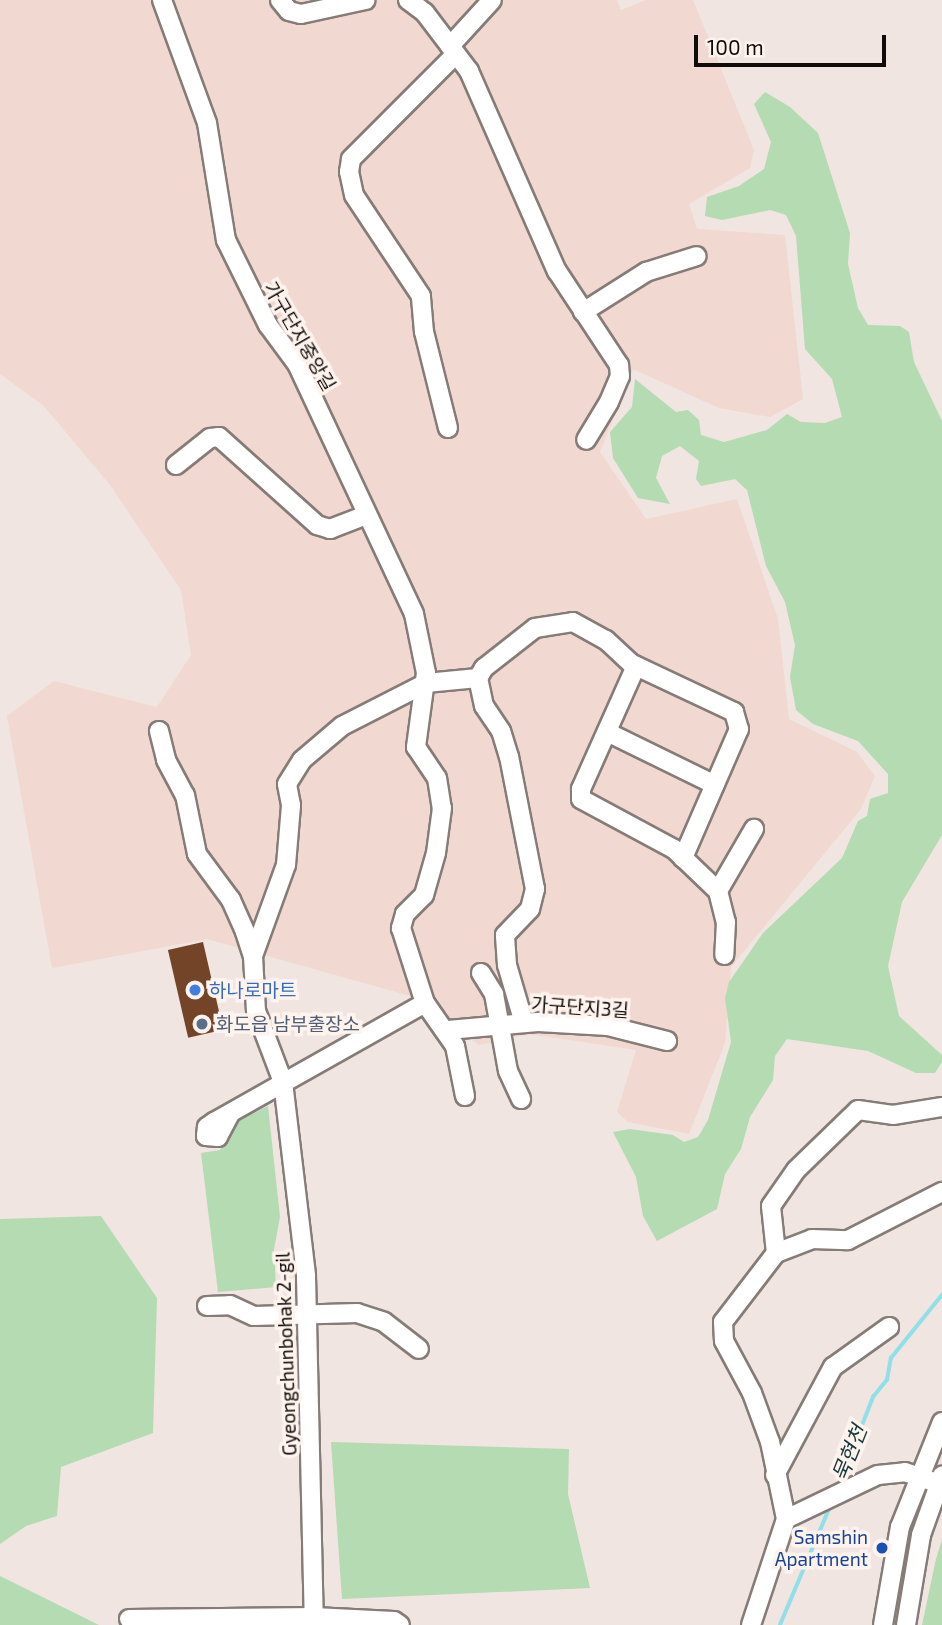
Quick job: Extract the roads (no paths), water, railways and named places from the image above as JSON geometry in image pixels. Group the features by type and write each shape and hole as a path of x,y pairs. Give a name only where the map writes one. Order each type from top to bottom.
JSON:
{"street":[{"name":"가구단지중앙길","path":"162,0 207,124 226,240 268,325 297,364 414,614 426,684 416,747 437,778 442,808 436,853 424,895 405,914 401,928 425,1003"},
{"path":"280,0 289,10 301,14 366,0"},
{"path":"408,0 425,13 469,71 557,271 619,365 620,376 586,440"},
{"path":"448,428 424,332 421,296 354,195 349,172 351,159 453,50 492,0"},
{"path":"583,312 646,272 697,257"},
{"path":"176,465 210,438 219,437 317,525 330,529 367,514"},
{"path":"253,957 286,865 291,805 287,784 302,760 342,726 426,684 478,678 510,646 553,622 573,622 606,640 636,666 734,712 739,720 715,785 683,858"},
{"path":"636,666 581,789 582,799 587,806 656,838 683,858 718,891 726,922 723,955"},
{"path":"478,678 484,706 501,731 509,757 535,889 530,909 505,935 507,965 524,1023"},
{"path":"159,731 166,760 185,795 198,854 232,900 253,957"},
{"path":"607,732 715,785"},
{"path":"718,891 754,829"},
{"name":"Gyeongchunbohak 2-gil","path":"253,957 256,1011 283,1082 307,1316 314,1621"},
{"path":"481,973 494,993 508,1071 521,1099"},
{"path":"230,1114 425,1003 448,1030 465,1096"},
{"name":"가구단지3길","path":"448,1030 524,1023 608,1026 667,1041"},
{"path":"776,1254 771,1206 796,1170 858,1110 893,1115 942,1107"},
{"path":"751,1625 786,1519 770,1442 752,1393 723,1341 723,1322 776,1254 812,1239 848,1240 942,1192"},
{"path":"206,1306 230,1305 254,1316 357,1313 384,1322 419,1349"},
{"path":"775,1475 833,1367 889,1327"},
{"path":"883,1625 901,1527 942,1422"},
{"path":"786,1519 878,1475 919,1476 941,1480 921,1535 906,1625"},
{"path":"129,1619 394,1621 400,1625"}],"waterway":[{"name":"묵현천","path":"838,1487 873,1397 887,1380 891,1358 942,1295"},
{"name":"묵현천","path":"780,1625 831,1504"}],"place":[{"name":"하나로마트","path":"195,990"},
{"name":"화도읍 남부출장소","path":"202,1024"},
{"name":"Samshin Apartment","path":"882,1548"}]}
